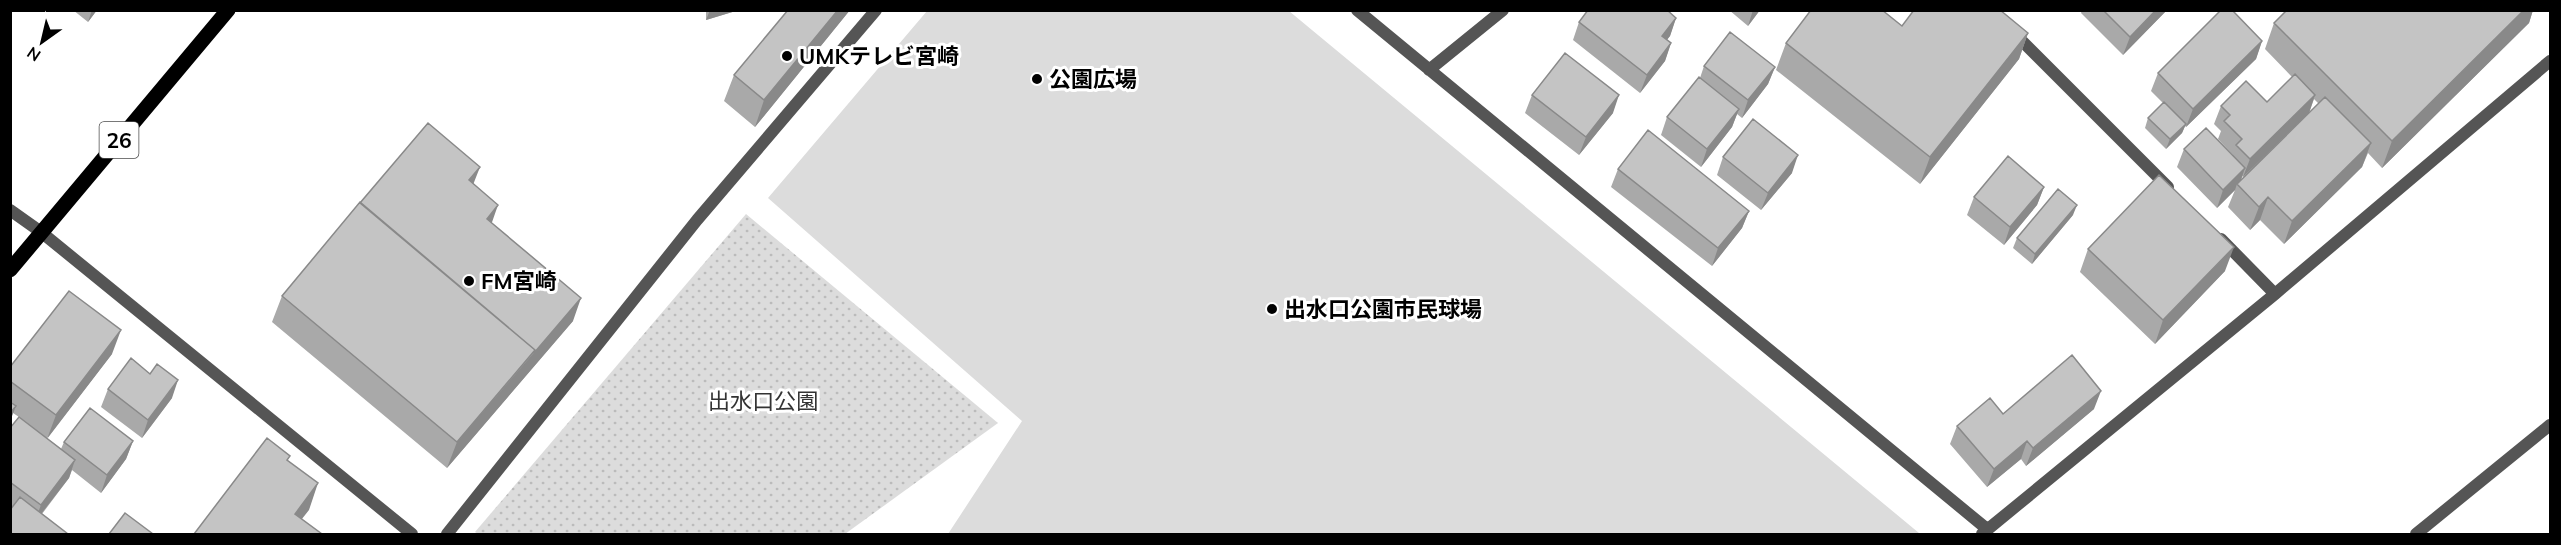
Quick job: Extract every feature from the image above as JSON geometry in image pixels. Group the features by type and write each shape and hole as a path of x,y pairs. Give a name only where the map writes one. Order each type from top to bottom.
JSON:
{"main road":[{"name":"26","path":"10,270 228,10"}],"street":[{"path":"447,534 697,220 876,10"},
{"path":"1357,10 1984,532 2276,294 2550,61"},
{"path":"1429,70 1503,10"},
{"path":"1991,10 2175,194"},
{"path":"10,210 41,232 412,534"},
{"path":"2208,227 2276,294"},
{"path":"2416,534 2550,425"}],"green space":[{"name":"出水口公園市民球場","path":"927,11 1289,11 1919,533 948,534 1022,421 768,198"},
{"name":"出水口公園","path":"746,214 998,423 845,534 478,534 475,532"}],"building":[{"path":"788,10 838,10 764,100 734,75"},
{"path":"1588,10 1667,10 1676,18 1662,36 1671,43 1647,75 1579,22"},
{"path":"1811,10 1882,10 1902,26 1914,10 2000,10 2028,33 1930,157 1786,43"},
{"path":"2103,10 2156,10 2130,37"},
{"path":"2221,10 2232,10 2262,41 2193,109 2158,73"},
{"path":"2287,10 2524,10 2392,141 2274,23"},
{"path":"1730,32 1775,67 1748,100 1704,66"},
{"path":"1565,53 1619,95 1586,137 1532,95"},
{"path":"2295,74 2315,95 2250,159 2236,145 2242,139 2224,121 2230,115 2221,106 2246,81 2267,102"},
{"path":"1699,77 1739,109 1707,149 1667,117"},
{"path":"2325,97 2371,143 2292,221 2268,197 2259,207 2237,184"},
{"path":"2164,102 2186,124 2170,139 2148,118"},
{"path":"1753,119 1798,155 1768,193 1723,157"},
{"name":"FM宮崎","path":"428,123 480,167 469,180 498,205 487,219 581,298 534,353 535,350 360,203"},
{"path":"2206,128 2245,168 2223,190 2184,149"},
{"path":"1648,130 1749,211 1718,248 1618,169"},
{"path":"2008,156 2044,187 2010,227 1974,197"},
{"path":"2159,175 2234,247 2163,320 2088,249"},
{"path":"2058,189 2077,205 2035,254 2017,238"},
{"path":"360,202 535,350 457,442 282,296"},
{"path":"69,291 121,330 56,415 10,381 10,367"},
{"path":"2072,355 2101,391 2033,448 2027,441 1994,469 1957,426 1990,398 2003,414"},
{"path":"131,358 150,374 157,364 178,380 148,420 108,389"},
{"path":"10,402 16,406 10,413"},
{"path":"90,408 133,441 107,475 64,442"},
{"path":"19,417 75,460 41,505 10,482 10,428"},
{"path":"267,438 290,456 287,460 318,483 295,514 322,534 194,534"},
{"path":"20,497 68,534 10,534 10,510"},
{"path":"125,513 153,534 109,534"}],"place":[{"name":"UMKテレビ宮崎","path":"787,56"},
{"name":"公園広場","path":"1037,79"},
{"name":"FM宮崎","path":"469,281"},
{"name":"出水口公園市民球場","path":"1272,309"}]}
